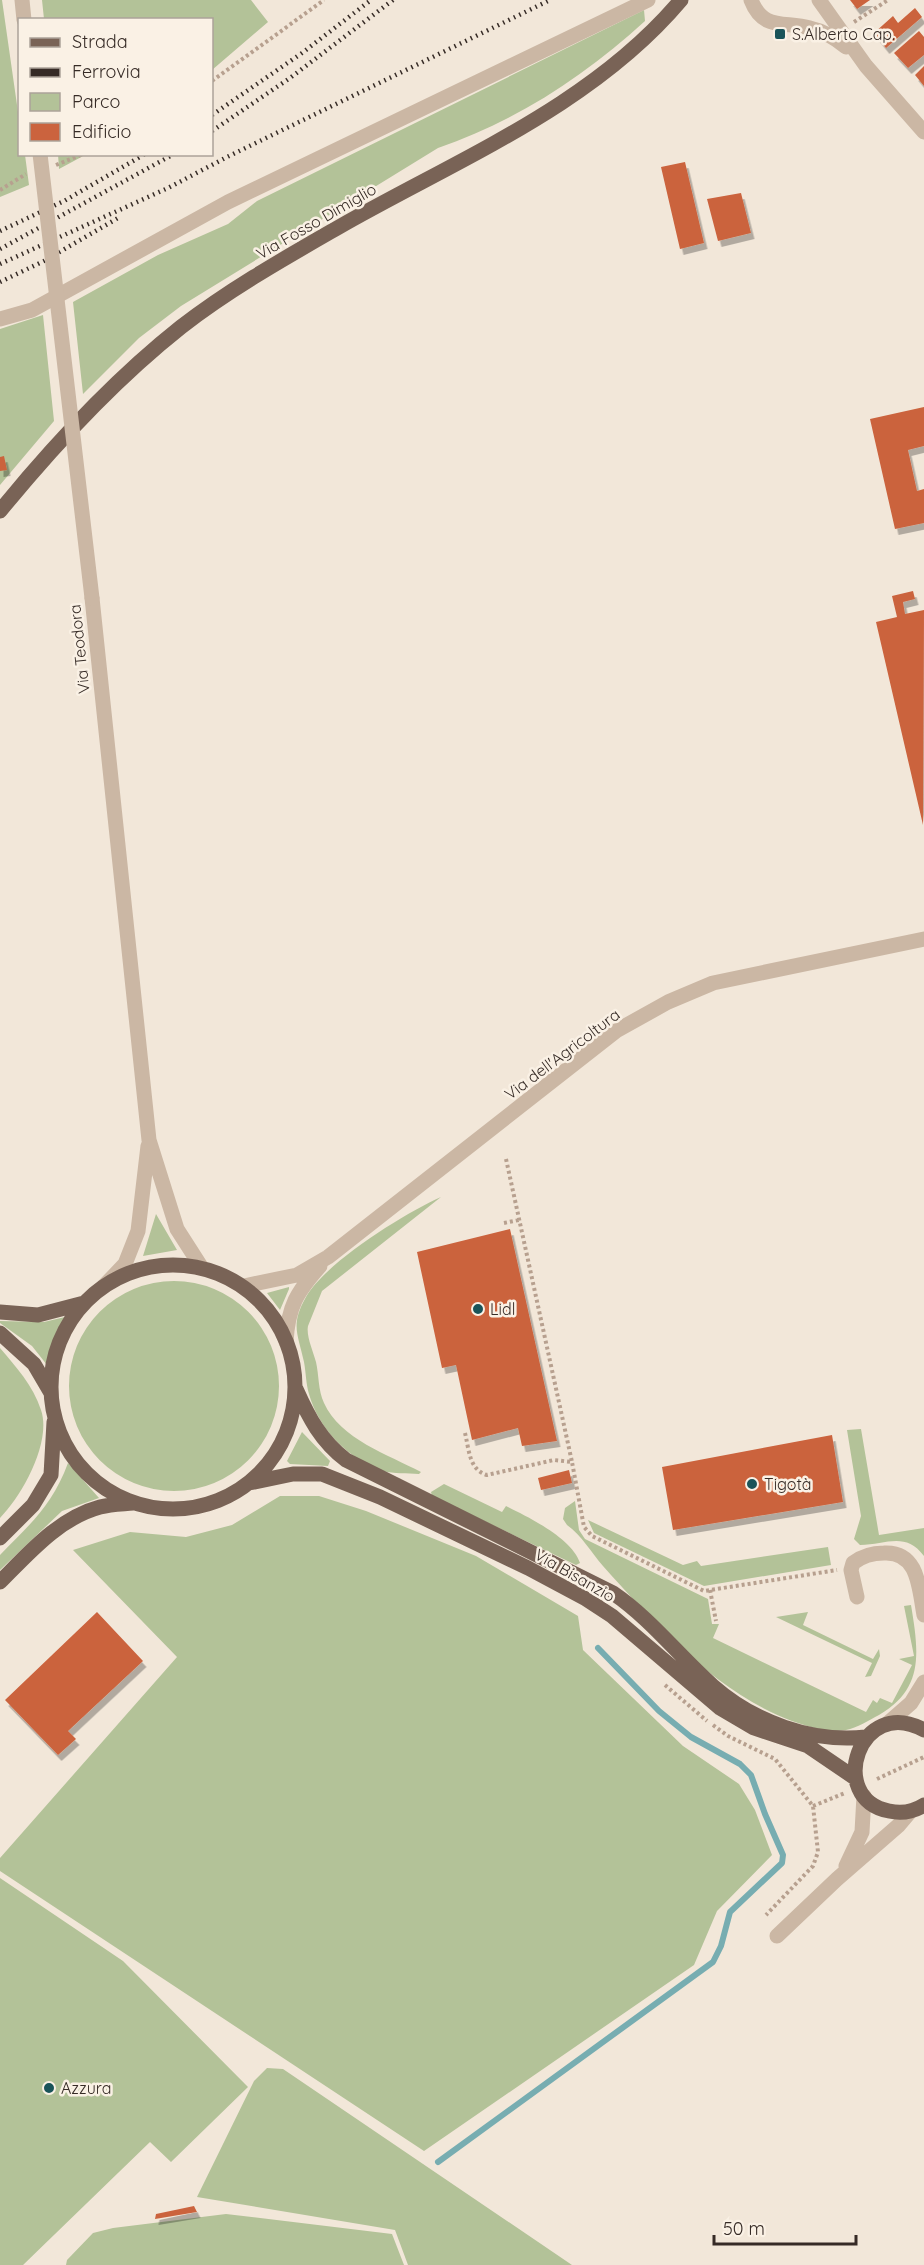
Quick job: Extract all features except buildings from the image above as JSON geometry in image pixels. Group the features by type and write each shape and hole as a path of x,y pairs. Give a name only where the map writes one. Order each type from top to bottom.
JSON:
{"main road":[{"name":"Via Fosso Dimiglio","path":"0,512 110,388 182,327 259,274 568,100 627,54 681,0"},
{"path":"0,1538 33,1505 51,1475 54,1416 51,1393 54,1360 61,1340 84,1303 104,1286 126,1274 151,1267 177,1265 202,1268 224,1275 244,1286 266,1306 286,1342 292,1359 296,1389 292,1418 281,1445 264,1469 236,1492 203,1506 168,1509 133,1503 100,1507 69,1522 42,1540 0,1582"},
{"path":"0,1312 38,1315 84,1303"},
{"path":"0,1333 34,1364 51,1393"},
{"name":"Via Bisanzio","path":"296,1389 311,1423 329,1448 346,1461 613,1593 632,1606 713,1686 734,1702 769,1721 816,1735 849,1739 866,1737"},
{"path":"54,1416 70,1454 97,1484 133,1503"},
{"name":"Via Bisanzio","path":"246,1484 293,1474 322,1474 380,1497 509,1559 595,1605 638,1636 720,1708 754,1728 808,1746 852,1785"},
{"path":"919,1808 885,1811 864,1797 852,1785 854,1763 866,1737 887,1724 901,1722 924,1730"}],"street":[{"path":"22,0 24,18"},
{"path":"0,319 32,309 228,202 648,0"},
{"path":"751,0 756,12 769,22 808,27 832,36 866,66"},
{"path":"808,27 816,24 822,4"},
{"path":"822,4 866,66 924,132"},
{"name":"Via Teodora","path":"40,156 92,598 149,1140 177,1229 202,1268"},
{"name":"Via dell'Agricoltura","path":"244,1286 297,1275 328,1257 616,1031 668,1002 713,983 924,939"},
{"name":"Via Teodora","path":"104,1286 125,1264 138,1231 149,1140"},
{"name":"Via dell'Agricoltura","path":"286,1342 288,1317 296,1296 328,1257"},
{"path":"857,1597 851,1570 853,1563 860,1557 893,1552 911,1563 916,1573 924,1616"},
{"path":"887,1724 911,1703 924,1682"},
{"path":"837,1879 858,1844 862,1832 864,1797"},
{"path":"777,1936 837,1879 919,1808"}],"path":[{"path":"213,80 324,0"},
{"path":"841,31 888,0"},
{"path":"506,1159 584,1527 592,1536 704,1591 838,1570"},
{"path":"504,1223 519,1220"},
{"path":"465,1433 473,1466 479,1473 487,1475 554,1460 572,1462"},
{"path":"710,1590 716,1621"},
{"path":"877,1779 924,1757"},
{"path":"766,1915 813,1866 818,1852 813,1806 852,1785"}],"green space":[{"path":"0,0 2,0 18,112 18,156 25,156 29,185 0,197"},
{"path":"42,0 251,0 268,22 213,69 213,18 44,18"},
{"path":"644,10 645,21 598,60 548,95 494,125 438,148 181,306 139,338 83,394 73,302 158,255 228,224 257,201"},
{"path":"58,156 83,156 59,169"},
{"path":"43,315 54,421 0,485 0,329"},
{"path":"441,1197 322,1291 308,1326 321,1393 331,1416 341,1427 366,1445 421,1472 419,1474 387,1472 370,1466 347,1451 327,1430 313,1407 298,1337 298,1315 306,1297 316,1283 348,1254 388,1226"},
{"path":"156,1214 177,1250 143,1256"},
{"path":"164,1281 184,1281 205,1285 224,1293 249,1311 262,1327 275,1355 279,1386 275,1417 262,1445 249,1461 233,1474 205,1487 184,1491 164,1491 143,1487 124,1479 99,1461 86,1445 73,1417 69,1396 69,1376 73,1355 81,1336 99,1311 115,1298 143,1285"},
{"path":"289,1287 289,1289 280,1310 267,1293"},
{"path":"65,1317 57,1330 47,1365 32,1346 0,1323 0,1321 44,1322"},
{"path":"0,1348 24,1377 33,1392 41,1410 43,1423 39,1452 33,1468 26,1483 0,1518"},
{"path":"861,1429 879,1535 924,1528 924,1556 917,1548 902,1542 860,1545 854,1539 861,1516 847,1430"},
{"path":"302,1432 330,1461 328,1466 290,1464 287,1461"},
{"path":"68,1463 99,1498 62,1511 0,1570 0,1555 48,1503"},
{"path":"444,1484 502,1512 506,1506 537,1522 568,1545 580,1563 576,1565 432,1496 431,1492"},
{"path":"280,1496 319,1496 366,1511 476,1556 578,1616 583,1650 683,1746 739,1784 755,1810 772,1855 717,1911 694,1965 424,2151 0,1871 0,1858 177,1657 73,1550 130,1532 186,1537 232,1525"},
{"path":"575,1501 579,1530 585,1539 708,1599 712,1624 719,1624 713,1638 866,1712 873,1700 877,1703 880,1698 892,1703 912,1665 899,1659 914,1656 904,1606 911,1605 916,1639 915,1668 904,1694 894,1705 854,1728 832,1731 792,1721 738,1693 713,1675 666,1634 567,1525 563,1519 565,1508"},
{"path":"588,1520 683,1565 697,1561 701,1566 828,1547 831,1565 704,1586 594,1533"},
{"path":"808,1612 803,1625 873,1659 879,1649 880,1656 871,1676 865,1677 872,1663 776,1617"},
{"path":"0,1878 123,1961 248,2087 171,2162 150,2142 23,2265 0,2265"},
{"path":"267,2068 283,2069 572,2265 408,2265 395,2230 197,2197 254,2081"},
{"path":"226,2214 392,2234 404,2265 66,2265 67,2260 93,2233 113,2228"}],"waterway":[{"path":"438,2162 713,1962 721,1946 730,1912 782,1863 783,1855 751,1775 740,1764 691,1737 659,1711 598,1648"}],"railway":[{"path":"213,114 302,53 371,0"},
{"path":"213,130 290,78 393,0"},
{"path":"0,264 168,188 550,0"},
{"path":"0,231 64,201 142,156"},
{"path":"0,249 170,156"},
{"path":"0,282 44,261 118,218"}],"place":[{"name":"S.Alberto Cap.","path":"780,34"},
{"name":"Lidl","path":"478,1309"},
{"name":"Tigotà","path":"752,1484"},
{"name":"Azzura","path":"49,2088"}]}
